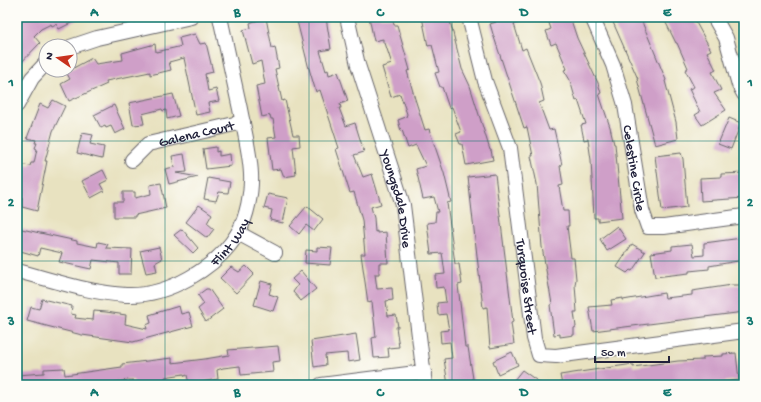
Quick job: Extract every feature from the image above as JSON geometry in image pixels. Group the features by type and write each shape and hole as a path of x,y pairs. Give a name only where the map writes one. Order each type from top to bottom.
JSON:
{"street":[{"path":"78,44 97,38 191,17"},
{"name":"Flint Way","path":"17,271 101,292 128,295 152,293 178,284 210,265 238,233 249,197 251,176 248,146 220,17"},
{"name":"Youngsdale Drive","path":"347,17 358,65 403,204 424,379"},
{"name":"Turquoise Street","path":"469,17 486,81 510,148 534,338 539,355 556,356 744,331"},
{"name":"Celestine Circle","path":"592,17 613,64 625,105 642,210 648,227 664,227 744,216"},
{"path":"714,17 726,38 744,94"},
{"path":"17,105 32,78 38,72"},
{"name":"Galena Court","path":"132,160 148,144 243,122"},
{"path":"238,233 275,253"},
{"path":"321,385 424,379"}],"building":[{"path":"24,17 83,17 59,29 56,24 52,26 51,24 41,29 34,36 38,41 38,45 17,67 17,24"},
{"path":"296,17 317,17 317,20 326,18 331,49 320,51 326,71 328,70 329,75 338,72 348,101 340,104 341,108 339,108 346,126 355,123 364,152 354,155 363,177 372,174 381,204 371,207 374,218 375,232 386,232 388,263 379,263 379,274 375,274 377,289 392,288 393,300 386,301 388,316 396,315 398,327 396,327 399,347 388,348 389,357 374,358 372,338 376,337 372,302 368,303 361,254 365,254 362,220 354,192 350,193 336,149 339,148 320,90 316,92"},
{"path":"369,17 392,17 394,25 397,25 410,70 407,71 415,99 425,130 429,129 444,173 451,202 447,203 455,264 459,264 462,284 458,285 465,347 468,347 474,385 448,385 444,359 452,358 450,342 441,343 440,331 449,330 446,314 438,315 437,303 446,302 444,287 436,288 435,275 445,274 442,253 431,254 427,223 435,222 436,212 438,212 434,197 423,199 416,169 426,166 416,145 408,148 402,130 401,131 398,120 406,117 407,114 400,94 391,97 382,67 392,64 385,43 383,43 383,39 374,41"},
{"path":"422,17 449,17 462,69 470,86 493,160 466,165 462,144 460,144 456,134 461,132 452,107 449,108 442,87 440,87 435,73 439,72 432,45 428,46"},
{"path":"495,17 529,17 529,19 514,24 522,50 526,48 540,83 544,101 539,103 549,130 554,129 562,165 560,166 563,185 559,186 563,211 568,211 569,226 567,226 571,258 574,258 576,279 577,312 574,312 576,327 574,328 574,335 560,337 560,334 554,335 550,305 552,304 542,247 537,184 531,156 533,156 527,127 524,128 490,24 496,22"},
{"path":"547,17 570,17 577,38 598,83 601,93 599,94 615,144 622,218 598,221 598,218 594,218 591,160 588,139 584,140 581,125 586,124 578,100 576,101 570,80 564,70 567,69 556,43 551,45 546,31 551,29"},
{"path":"618,17 640,17 666,80 665,81 676,122 678,139 655,145 638,79 612,20"},
{"path":"663,17 693,17 711,50 707,52 716,70 712,72 721,90 714,93 726,110 702,125 695,115 700,112 689,89 694,87 685,70 688,68"},
{"path":"266,18 272,48 275,47 279,68 275,69 282,101 285,100 293,135 299,135 300,146 293,147 296,175 284,177 281,169 272,170 268,138 276,137 273,119 271,119 270,115 262,117 256,86 265,84 261,61 252,64 243,30 251,28 250,23"},
{"path":"195,34 200,44 206,43 213,72 205,74 208,91 216,89 219,101 208,103 210,112 196,115 184,58 169,62 171,70 150,75 150,72 106,81 107,84 69,101 61,84 69,78 78,78 78,66 92,58 96,64 123,60 122,53 155,44 156,52 178,47 181,46 179,38"},
{"path":"173,94 179,116 167,119 166,110 163,111 162,109 142,114 144,124 133,125 129,103"},
{"path":"53,100 65,106 53,131 45,161 47,161 37,211 22,207 22,197 17,196 17,176 20,164 30,166 31,163 34,163 37,149 35,148 37,143 35,143 36,140 27,138 40,104 48,108"},
{"path":"114,105 125,129 115,134 111,126 101,128 94,115"},
{"path":"729,118 741,123 731,149 718,144"},
{"path":"82,133 93,135 90,144 104,147 102,159 77,153"},
{"path":"216,147 216,152 219,151 219,156 230,154 231,166 206,169 203,149"},
{"path":"681,153 683,159 687,207 662,210 655,156"},
{"path":"184,154 187,172 176,173 198,177 169,184 165,169 174,167 172,156"},
{"path":"103,170 108,180 100,184 104,191 91,198 82,181"},
{"path":"744,173 744,198 701,201 700,178 721,177 721,174"},
{"path":"495,174 513,322 511,323 514,344 490,348 487,307 483,308 468,177"},
{"path":"208,178 230,182 228,193 219,192 216,201 204,199"},
{"path":"161,183 166,208 135,215 135,217 114,217 114,202 123,202 123,192 135,192 135,198 151,194 150,185"},
{"path":"268,194 288,198 283,223 270,220 272,210 264,208"},
{"path":"199,205 212,214 207,223 214,229 207,238 186,222"},
{"path":"307,206 323,219 314,231 306,225 299,234 290,226"},
{"path":"617,226 626,239 607,251 600,239"},
{"path":"17,228 77,241 77,243 97,247 98,242 108,244 106,248 132,249 131,274 119,274 119,263 93,260 91,269 59,262 62,253 40,248 38,256 17,250"},
{"path":"182,229 198,248 193,253 174,235"},
{"path":"742,238 744,260 709,266 709,269 689,271 689,273 655,277 651,253 672,250 672,246 692,244 694,256 704,255 704,243"},
{"path":"632,244 645,252 632,271 630,270 627,273 617,267"},
{"path":"159,247 162,259 155,263 157,271 146,273 140,251"},
{"path":"317,247 332,248 330,265 305,263 306,250 317,251"},
{"path":"246,266 254,274 236,293 220,278 231,267 239,272"},
{"path":"301,271 316,289 301,301 293,292 298,285 292,279"},
{"path":"261,281 272,284 269,294 278,297 273,311 254,305"},
{"path":"732,285 744,285 744,312 593,331 589,307 612,305 611,300 623,298 623,300 664,293 665,298 692,295 692,291"},
{"path":"206,289 209,289 223,309 206,322 198,309 204,304 198,295"},
{"path":"42,299 72,306 71,314 76,315 75,318 93,320 94,311 126,315 125,324 147,329 146,325 151,323 149,315 179,306 181,314 189,312 193,326 133,342 82,335 27,321 31,307 39,309"},
{"path":"356,334 360,360 348,362 347,353 325,355 326,365 314,367 311,341"},
{"path":"278,346 280,361 272,362 273,372 241,375 240,366 223,368 217,370 218,379 189,384 187,375 185,376 184,374 165,377 166,385 134,385 133,380 128,380 110,383 111,385 17,385 17,375 44,373 44,369 64,368 65,375 122,367 122,364 172,358 172,363 229,355 228,350"},
{"path":"512,352 518,365 498,374 493,361"},
{"path":"736,353 739,380 696,385 562,385 560,375 633,364 633,367 678,361 703,360 703,357 723,356 723,354"},
{"path":"522,370 543,385 510,385"}]}
